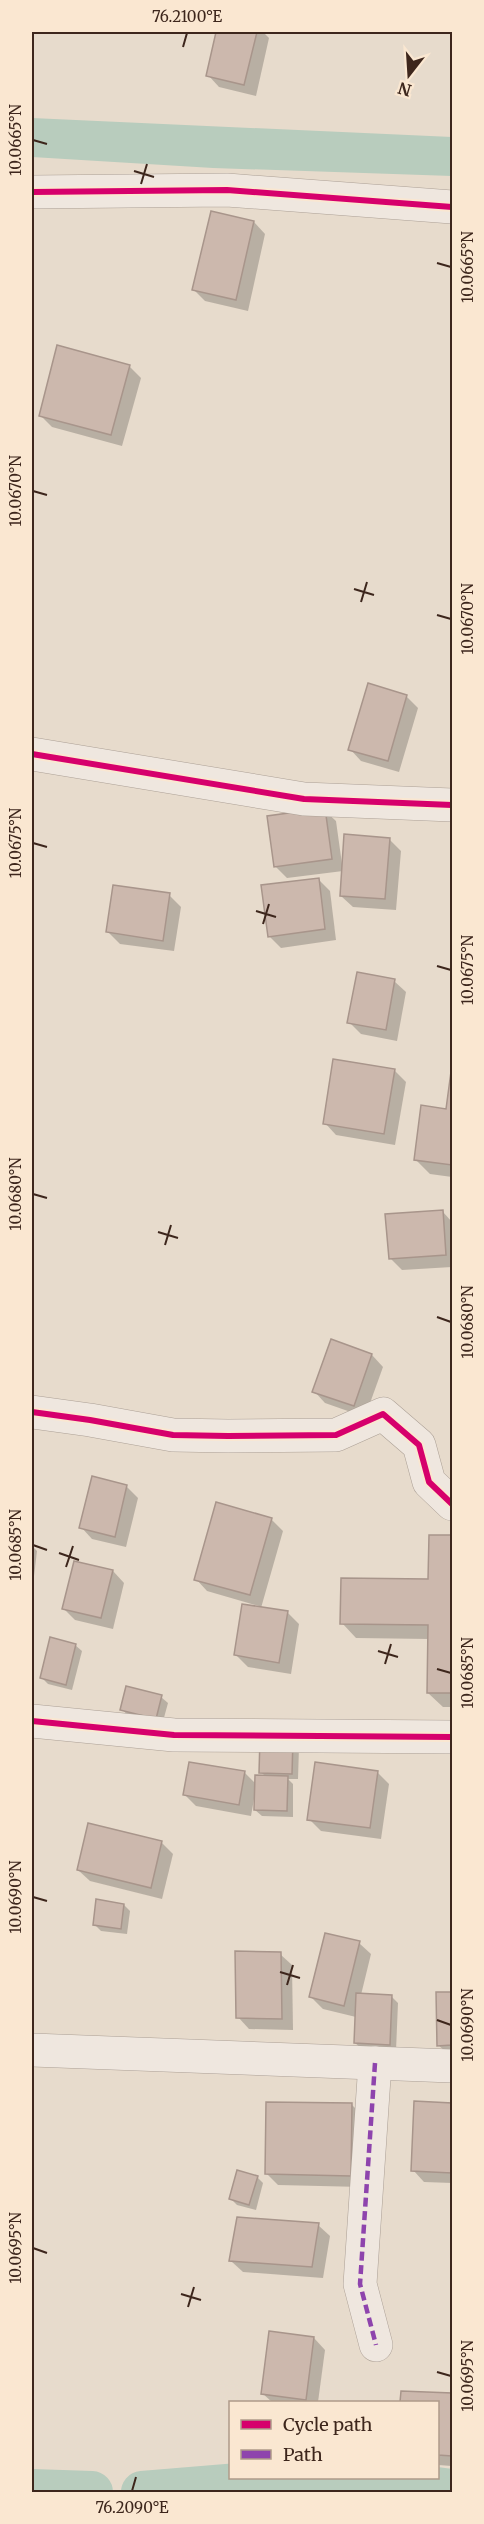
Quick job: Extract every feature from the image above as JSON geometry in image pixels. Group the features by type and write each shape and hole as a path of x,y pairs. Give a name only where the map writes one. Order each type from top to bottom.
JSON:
{"street":[{"path":"32,192 227,190 453,207"},
{"path":"32,754 304,800 453,805"},
{"path":"32,1412 173,1435 228,1436 336,1435 383,1413 419,1445 429,1482 453,1504"},
{"path":"32,1721 174,1735 453,1737"},
{"path":"32,2050 453,2066"},
{"path":"375,2063 360,2284 376,2345"}],"shaded area":[{"path":"32,118 452,137 452,176 213,168 32,157"}],"building":[{"path":"216,32 257,32 244,85 206,76"},
{"path":"211,211 254,221 236,300 192,290"},
{"path":"57,345 130,365 111,435 39,416"},
{"path":"368,683 407,695 388,761 348,750"},
{"path":"325,808 332,859 274,867 267,816"},
{"path":"344,834 390,838 385,899 340,896"},
{"path":"319,878 325,929 268,937 261,885"},
{"path":"113,885 170,893 163,941 106,932"},
{"path":"357,972 395,979 386,1030 347,1023"},
{"path":"333,1059 395,1069 384,1134 323,1124"},
{"path":"452,1064 452,1165 414,1160 421,1105 446,1109"},
{"path":"443,1210 446,1255 389,1259 385,1214"},
{"path":"331,1339 372,1354 354,1406 312,1392"},
{"path":"92,1476 127,1485 115,1537 79,1528"},
{"path":"216,1502 272,1518 250,1595 194,1580"},
{"path":"429,1535 452,1535 452,1693 427,1693 428,1625 340,1624 341,1578 428,1579"},
{"path":"74,1561 113,1570 101,1618 62,1609"},
{"path":"242,1604 288,1611 279,1663 234,1655"},
{"path":"50,1637 76,1644 66,1685 40,1678"},
{"path":"126,1686 162,1695 156,1719 120,1710"},
{"path":"260,1738 293,1739 292,1774 259,1773"},
{"path":"189,1762 245,1771 239,1805 183,1795"},
{"path":"315,1762 378,1771 370,1828 307,1820"},
{"path":"255,1775 288,1776 287,1811 254,1810"},
{"path":"88,1823 162,1841 151,1888 77,1870"},
{"path":"96,1899 124,1904 121,1929 93,1925"},
{"path":"325,1933 360,1941 344,2006 309,1997"},
{"path":"235,1951 281,1952 282,2019 236,2018"},
{"path":"436,1992 452,1992 452,2045 437,2046"},
{"path":"356,1993 392,1995 390,2045 354,2043"},
{"path":"414,2101 452,2103 452,2173 411,2171"},
{"path":"266,2102 352,2103 351,2176 265,2174"},
{"path":"237,2170 258,2176 249,2205 229,2199"},
{"path":"237,2217 319,2223 312,2267 229,2261"},
{"path":"269,2331 314,2337 306,2400 261,2394"},
{"path":"401,2391 452,2393 452,2456 439,2455 439,2401 400,2401"}],"waterway":[{"path":"142,2492 338,2479"},
{"path":"368,2479 452,2490"},
{"path":"32,2490 92,2492"}],"marked path":[{"path":"375,2063 360,2284 376,2345"}],"cycle path":[{"path":"32,192 227,190 452,207"},
{"path":"32,754 304,799 452,805"},
{"path":"32,1412 173,1435 228,1436 336,1435 383,1414 419,1445 429,1482 452,1504"},
{"path":"32,1721 174,1735 452,1737"}]}
